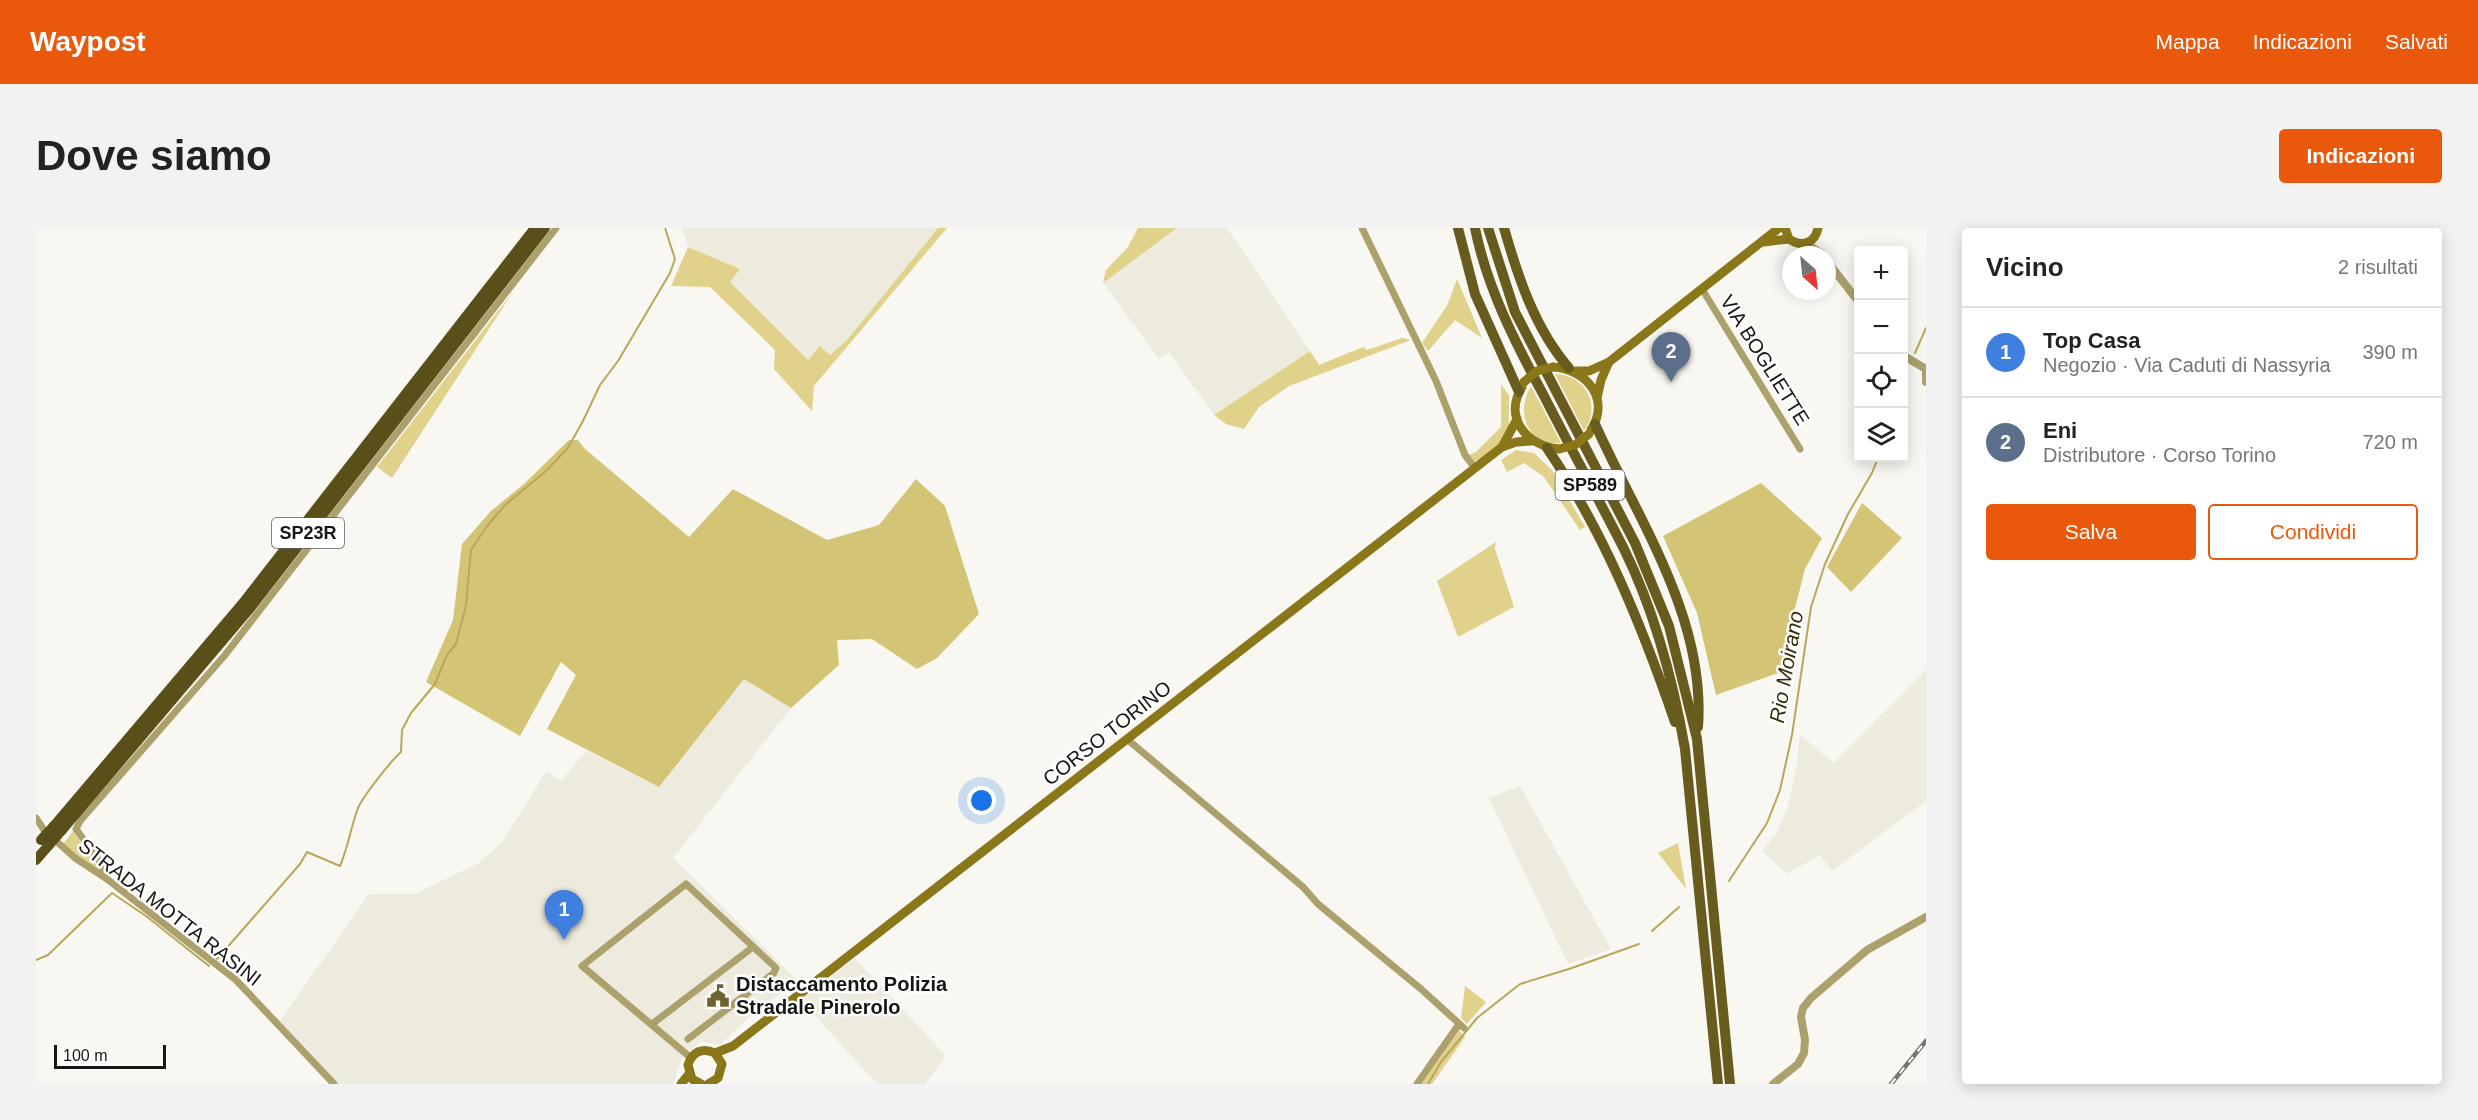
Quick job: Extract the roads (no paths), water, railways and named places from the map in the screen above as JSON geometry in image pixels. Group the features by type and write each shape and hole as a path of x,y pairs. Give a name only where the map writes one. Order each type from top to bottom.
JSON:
{"highway":[{"name":"SP23R","path":"58,828 243,603 535,228"},
{"name":"SP23R","path":"36,860 42,844 251,606 545,228"}],"main road":[{"path":"1458,228 1475,294 1522,387"},
{"name":"SP589","path":"1475,228 1487,272 1515,339 1625,551 1662,644 1677,702 1684,749 1718,1084"},
{"name":"SP589","path":"1488,228 1506,288 1530,344 1605,484 1653,584 1669,627 1697,739 1730,1084"},
{"path":"1504,228 1533,309 1554,349 1573,370 1589,382 1597,398"},
{"path":"1609,362 1601,380 1595,424 1588,434 1575,445 1559,449 1547,448 1532,441 1522,431 1515,405 1522,387 1537,371 1553,367 1589,371 1609,362 1779,228"},
{"path":"1785,228 1789,240"},
{"path":"1764,242 1789,240 1800,244 1810,242 1817,231"},
{"path":"1502,447 1517,419"},
{"path":"1595,424 1654,543 1679,603 1693,662 1699,709 1697,739"},
{"path":"1502,447 1516,442 1532,441"},
{"name":"CORSO TORINO","path":"733,1046 1502,447"},
{"path":"1547,448 1609,555 1630,600 1684,749"},
{"path":"697,1083 689,1074 688,1065 691,1058 701,1051 715,1053 733,1046"},
{"path":"708,1084 718,1078 722,1064 733,1046"},
{"path":"715,1053 722,1064"},
{"path":"681,1084 689,1074"}],"street":[{"path":"107,879 100,862 76,829 80,821 225,655 556,228"},
{"path":"1362,228 1436,381 1465,455 1475,468"},
{"path":"1817,231 1817,246"},
{"path":"1800,244 1810,246"},
{"path":"1836,273 1857,300"},
{"name":"VIA BOGLIETTE","path":"1702,290 1800,449"},
{"path":"1908,358 1926,369 1926,382"},
{"path":"1128,740 1303,887 1318,904 1462,1026 1417,1084"},
{"name":"STRADA MOTTA RASINI","path":"36,818 62,847 107,879 236,980 334,1084"},
{"path":"688,1039 776,971 775,966 686,884 582,966 691,1058"},
{"path":"1773,1084 1798,1064 1804,1053 1805,1040 1801,1017 1803,1008 1811,998 1867,950 1926,917"},
{"path":"652,1024 753,947"}],"waterway":[{"path":"217,959 300,864 307,852 340,866 358,808 390,763 401,752 402,730 411,713 435,684 447,655 456,644 466,605 471,550 505,505 546,471 567,449 600,385 618,361 670,273 675,259 665,228"},
{"name":"Rio Moirano","path":"1915,353 1926,328"},
{"name":"Rio Moirano","path":"1729,881 1767,823 1780,790 1792,735 1811,607 1825,564 1848,514 1876,462"},
{"path":"36,960 48,955 112,893 146,916 209,966"},
{"name":"Rio Moirano","path":"1652,931 1679,907"},
{"name":"Rio Moirano","path":"1428,1084 1441,1062 1477,1018 1520,984 1639,944"}],"railway":[{"path":"1891,1084 1926,1041"}],"place":[{"name":"Eni","path":"1671,382"},
{"name":"Top Casa","path":"564,940"},
{"name":"Distaccamento Polizia Stradale Pinerolo","path":"718,996"}]}
